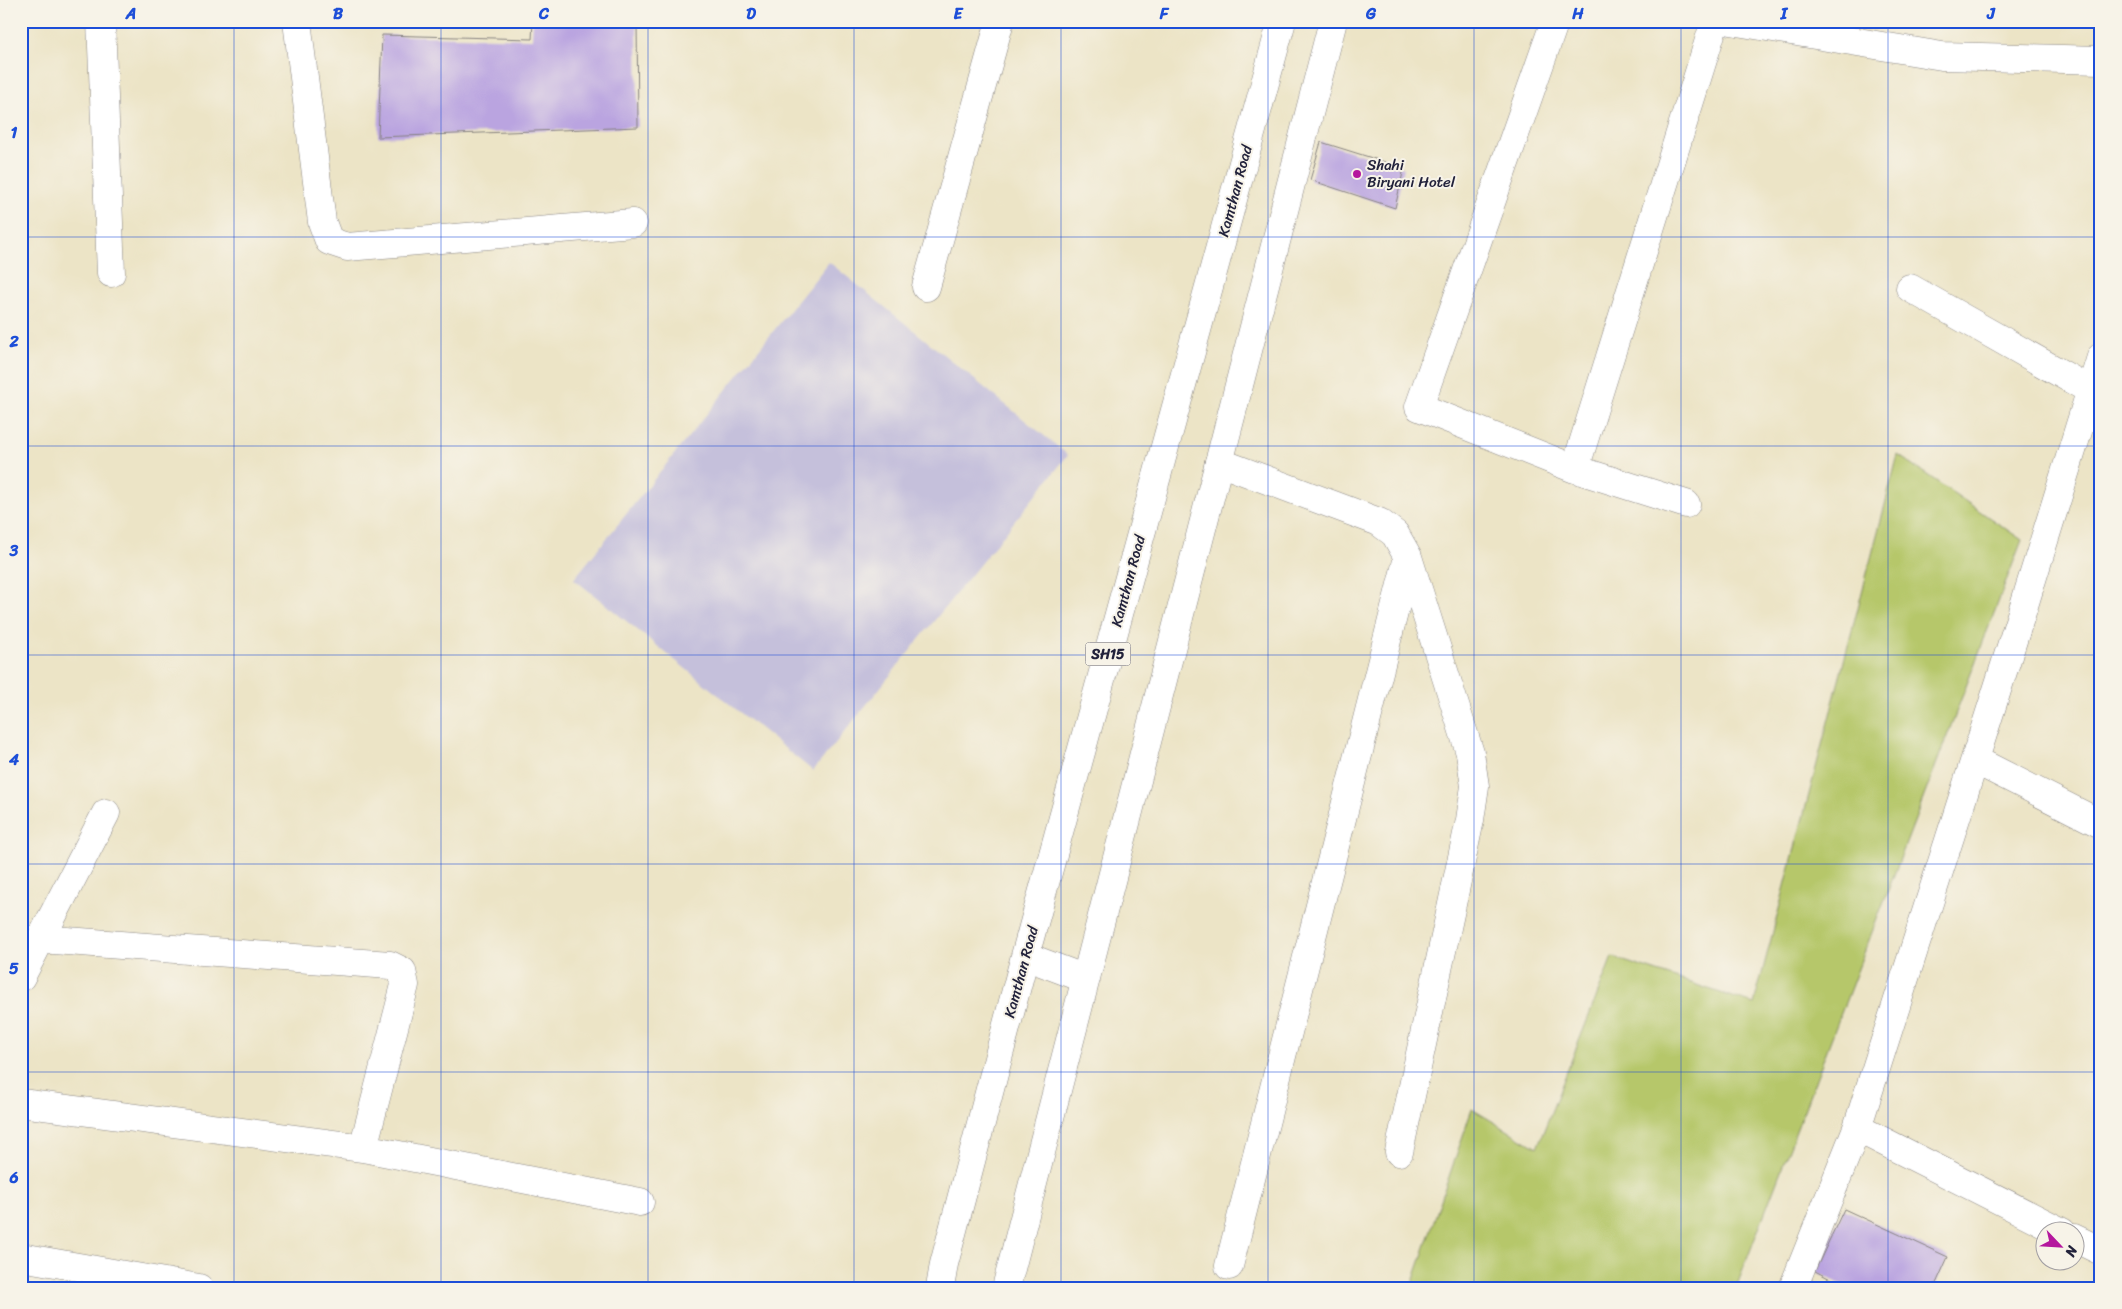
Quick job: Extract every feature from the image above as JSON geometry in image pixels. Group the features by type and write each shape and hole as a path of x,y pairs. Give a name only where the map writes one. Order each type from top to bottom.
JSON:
{"street":[{"path":"101,21 111,273"},
{"path":"296,21 322,222 329,241 347,247 633,223"},
{"path":"926,287 1000,21"},
{"name":"Kamthan Road","path":"940,1288 944,1264 1025,956 1282,21"},
{"path":"1006,1288 1333,21"},
{"path":"1555,21 1419,407 1575,469 1686,504"},
{"path":"1575,469 1715,21"},
{"path":"1731,21 1942,56 2101,60"},
{"path":"1910,288 2090,390"},
{"path":"1793,1288 1857,1128 2101,357"},
{"path":"1219,462 1379,522 1395,534 1408,558 1470,753 1475,786 1470,820 1399,1152"},
{"path":"1229,1266 1408,558"},
{"path":"1975,760 2101,824"},
{"path":"21,977 106,813"},
{"path":"40,940 390,965 402,971 405,985 363,1148"},
{"path":"1025,956 1086,979"},
{"path":"21,1103 363,1148 640,1202"},
{"path":"1857,1128 2042,1222"},
{"path":"2084,1243 2101,1251"},
{"path":"21,1257 199,1288"}],"shaded area":[{"path":"829,262 1068,455 813,771 574,579"}],"green space":[{"path":"1898,455 2022,540 1736,1288 1411,1288 1472,1109 1537,1148 1612,957 1754,1004"}],"building":[{"path":"533,21 637,21 638,127 378,137 382,35 532,39"},
{"name":"Shahi Biryani Hotel","path":"1321,142 1404,168 1395,208 1310,180"},
{"path":"1844,1209 1948,1257 1934,1288 1848,1288 1815,1271"}],"place":[{"name":"Shahi Biryani Hotel","path":"1357,174"}]}
